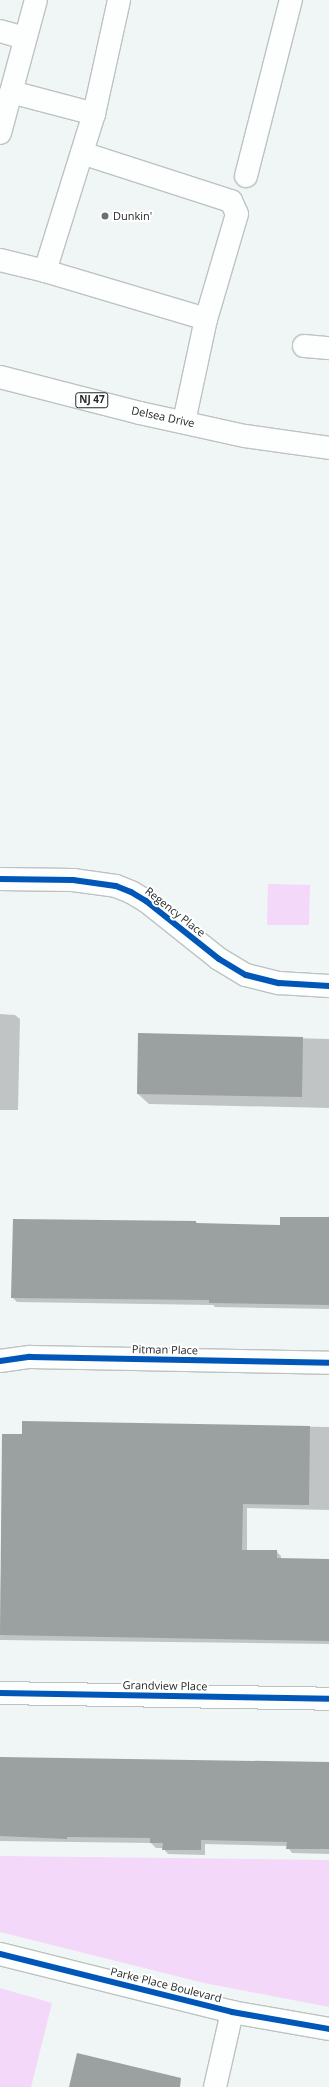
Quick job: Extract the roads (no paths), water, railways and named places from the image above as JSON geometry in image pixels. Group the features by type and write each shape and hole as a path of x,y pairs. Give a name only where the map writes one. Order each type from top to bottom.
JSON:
{"street":[{"path":"0,134 36,0"},
{"path":"45,271 94,114 119,0"},
{"path":"246,176 291,0"},
{"path":"0,31 26,38"},
{"path":"11,92 94,114"},
{"path":"82,153 231,201 237,214 206,319 184,422"},
{"path":"0,260 45,271 206,319"},
{"path":"304,346 329,348"},
{"name":"Delsea Drive","path":"0,377 140,413 245,436 329,448"},
{"name":"Regency Place","path":"0,879 72,880 116,886 131,892 146,901 219,959 246,975 280,983 329,986"},
{"name":"Pitman Place","path":"0,1361 30,1357 329,1363"},
{"name":"Grandview Place","path":"0,1693 329,1699"},
{"name":"Parke Place Boulevard","path":"0,1954 232,2012 329,2029"},
{"path":"215,2087 232,2012"}],"place":[{"name":"Dunkin'","path":"105,216"}]}
